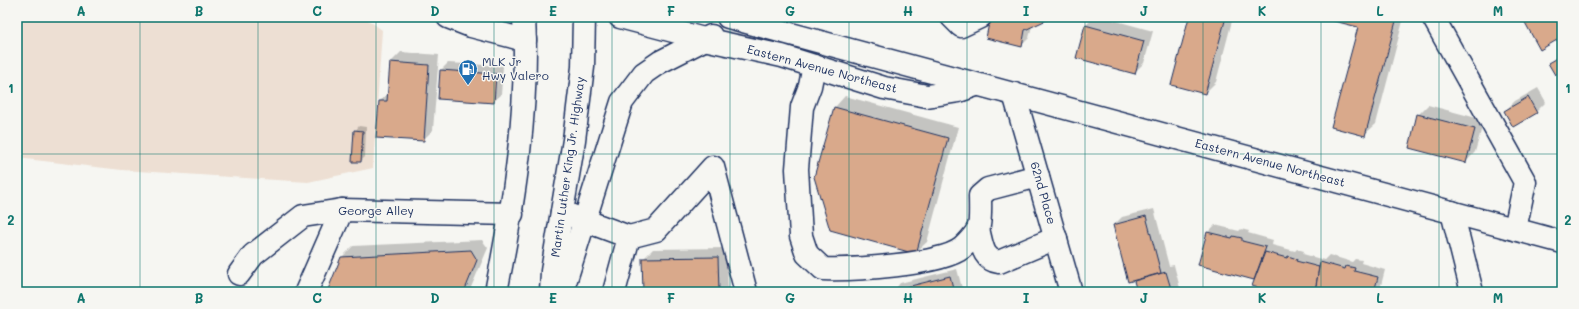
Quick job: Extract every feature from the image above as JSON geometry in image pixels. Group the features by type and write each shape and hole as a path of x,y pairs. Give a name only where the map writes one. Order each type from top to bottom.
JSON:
{"main road":[{"path":"496,292 512,214 526,56 524,17"},
{"name":"Martin Luther King Jr. Highway","path":"551,292 552,271 574,140 583,67 584,17"},
{"name":"Eastern Avenue Northeast","path":"620,17 704,39 782,56 884,88 927,96 959,91 977,84"},
{"path":"952,17 961,26 980,17"},
{"path":"1433,17 1525,182 1515,229"},
{"path":"451,18 471,26 525,40"},
{"path":"562,292 622,102 644,74 704,39 744,19"},
{"name":"Eastern Avenue Northeast","path":"744,19 977,84 1562,242"},
{"path":"814,66 810,86 802,108 797,169 801,236 808,254 823,269 856,270 927,260 949,254 962,248 978,229"},
{"name":"62nd Place","path":"1014,94 1072,292"},
{"path":"562,212 629,237 656,230 713,167 746,292"},
{"path":"1038,176 988,189 980,196 978,229 986,257 991,261 999,262 1056,238"},
{"path":"306,292 342,210"},
{"name":"George Alley","path":"239,274 253,256 303,216 342,210 512,214"},
{"path":"1452,212 1472,292"},
{"path":"614,292 629,237"}],"shaded area":[{"path":"17,17 364,17 382,30 373,168 308,182 122,170 17,158"}],"building":[{"path":"1003,17 1053,17 1025,30 1022,47 986,38 989,23"},
{"path":"1189,17 1226,17 1205,94 1171,85"},
{"path":"1318,17 1380,17 1396,21 1365,136 1331,127 1358,27"},
{"path":"1522,17 1562,17 1562,37 1540,50"},
{"path":"1085,25 1144,41 1135,74 1076,58"},
{"path":"1562,55 1562,79 1558,73 1555,75 1548,63"},
{"path":"390,62 429,65 424,141 376,138 379,101 387,101"},
{"path":"440,70 496,74 494,103 438,99"},
{"path":"1528,97 1537,113 1513,127 1504,111"},
{"path":"834,107 948,138 916,254 830,230 814,177"},
{"path":"1417,114 1475,129 1466,163 1409,148"},
{"path":"354,130 363,131 361,162 352,162"},
{"path":"1146,216 1161,273 1128,282 1113,225"},
{"path":"1207,232 1232,238 1233,236 1242,238 1242,241 1266,247 1254,280 1198,265"},
{"path":"471,250 477,260 464,292 327,292 341,257"},
{"path":"1265,252 1287,258 1288,256 1297,259 1296,261 1319,267 1315,292 1273,292 1252,286"},
{"path":"718,257 719,292 643,292 642,258"},
{"path":"1320,262 1345,269 1346,266 1355,268 1354,271 1378,277 1374,292 1315,292"},
{"path":"1166,272 1172,292 1137,292 1134,281"},
{"path":"950,276 954,292 891,291"}],"place":[{"name":"MLK Jr Hwy Valero","path":"468,86"}]}
